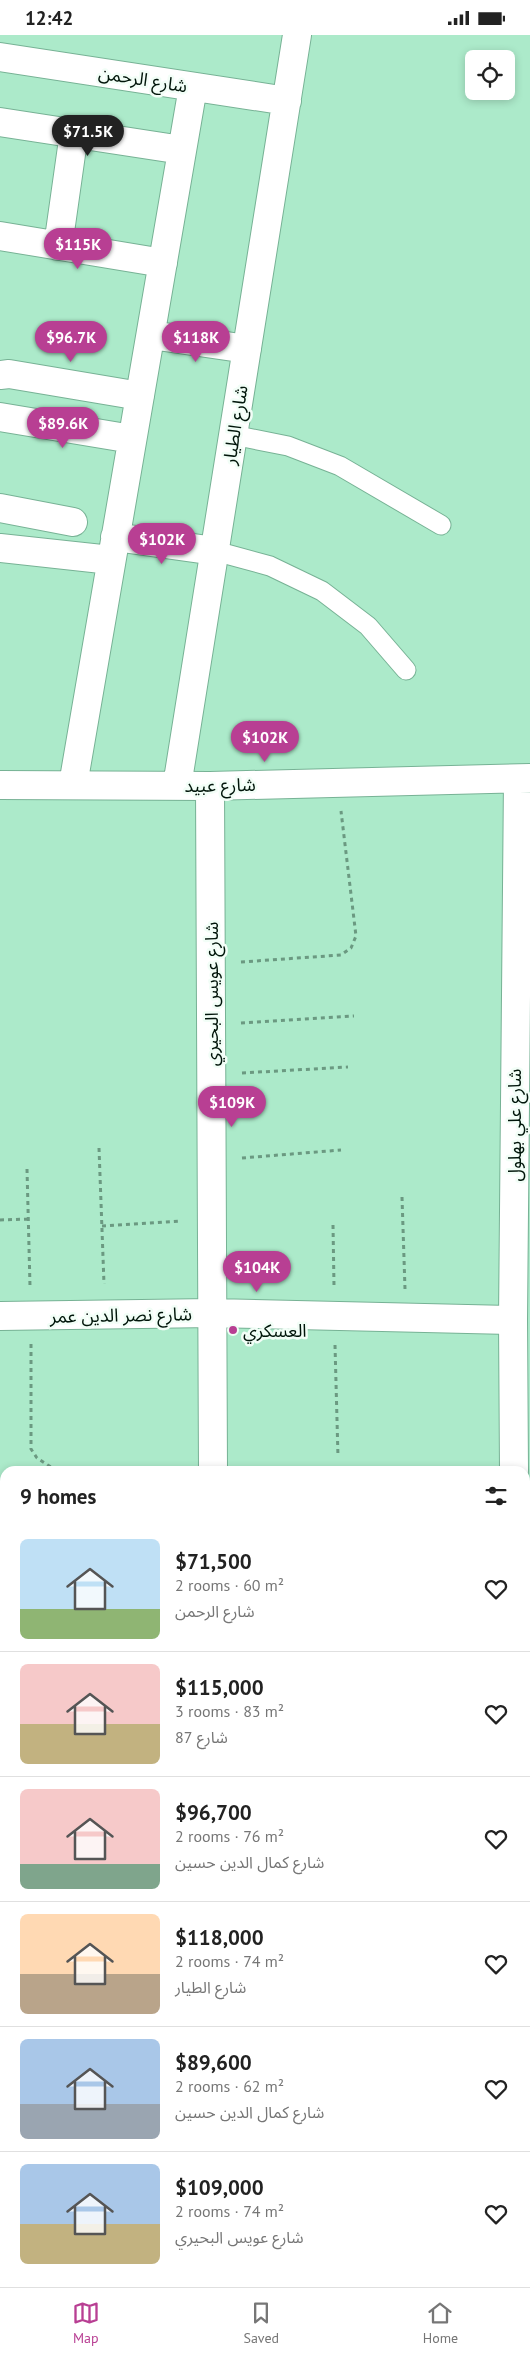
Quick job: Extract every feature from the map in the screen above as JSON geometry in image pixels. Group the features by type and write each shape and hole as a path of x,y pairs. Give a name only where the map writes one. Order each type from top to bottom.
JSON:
{"street":[{"name":"شارع الطيار","path":"177,786 297,35"},
{"name":"شارع الرحمن","path":"0,57 287,101"},
{"path":"73,785 193,87"},
{"path":"0,122 182,150"},
{"path":"58,245 74,133"},
{"path":"0,236 163,263"},
{"path":"150,335 247,349"},
{"path":"0,375 9,374 140,397"},
{"path":"0,417 132,439"},
{"path":"0,508 73,522"},
{"path":"1,554 113,549 215,551"},
{"name":"شارع عبيد","path":"0,785 210,786 524,778"},
{"name":"شارع علي بهلول","path":"514,1466 513,1320 524,778"},
{"name":"شارع عويس البحيري","path":"210,786 214,1466"},
{"name":"شارع نصر الدين عمر","path":"0,1316 212,1313 513,1320"}],"lane":[{"path":"234,435 288,446 340,466 441,525"},
{"path":"215,551 270,566 322,591 368,627 406,669"}],"path":[{"path":"211,964 340,955 351,948 356,936 338,783"},
{"path":"211,1025 354,1016"},
{"path":"211,1074 348,1067"},
{"path":"99,1148 105,1315"},
{"path":"211,1161 341,1150"},
{"path":"402,1197 406,1317"},
{"path":"0,1220 29,1219"},
{"path":"102,1226 212,1219"}],"place":[{"name":"العسكري","path":"233,1330"}]}
